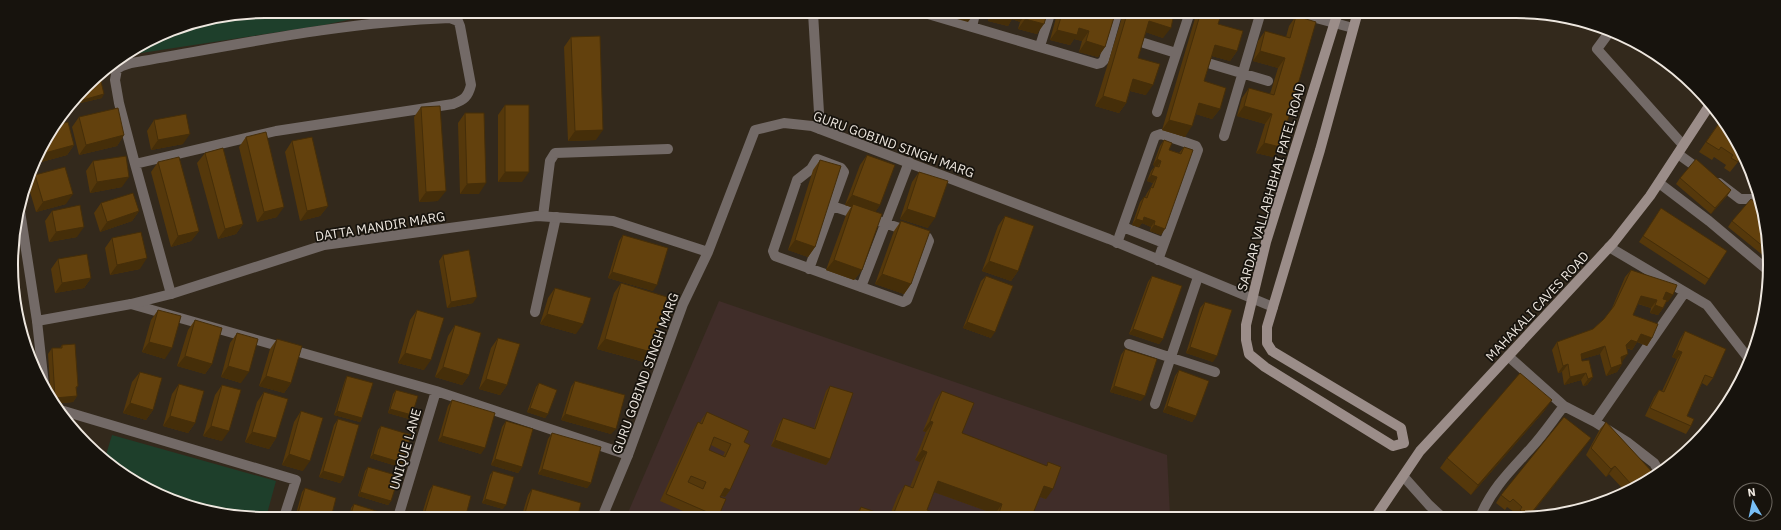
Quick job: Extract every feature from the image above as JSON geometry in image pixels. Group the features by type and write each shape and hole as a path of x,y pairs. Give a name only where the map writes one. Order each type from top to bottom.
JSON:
{"main road":[{"path":"1356,18 1320,150 1272,307 1267,327 1267,343 1272,351 1400,428 1404,443 1420,451"},
{"name":"SARDAR VALLABHBHAI PATEL ROAD","path":"1336,19 1266,242 1246,325 1246,340 1249,354 1265,367 1393,446 1404,443"},
{"name":"MAHAKALI CAVES ROAD","path":"1379,512 1404,477 1420,451 1609,247 1659,182 1707,109"}],"street":[{"path":"135,164 276,131 453,104 464,100 469,95 471,85 458,21 450,18 376,23 316,31 122,66 115,72 115,80 135,164 171,294"},
{"path":"813,18 820,129"},
{"path":"942,18 1097,64 1104,60 1115,18"},
{"path":"972,27 975,18"},
{"path":"1040,46 1049,18"},
{"path":"1157,112 1188,18"},
{"path":"1224,136 1259,18"},
{"path":"1336,19 1353,28"},
{"path":"1607,35 1597,48 1681,150 1740,198 1754,199"},
{"path":"1144,43 1176,53"},
{"path":"1212,64 1268,81"},
{"name":"GURU GOBIND SINGH MARG","path":"604,512 628,454 683,304 708,252 755,130 784,123 812,126 1118,242 1272,307"},
{"path":"1118,242 1155,136 1161,134 1196,146 1198,150 1158,260"},
{"path":"543,216 550,161 555,153 668,149"},
{"path":"809,269 843,171 841,168 817,159 811,169 797,180 773,251 776,256 809,269 903,302 907,300 929,240 927,237 832,206"},
{"path":"861,287 908,162"},
{"path":"1659,182 1763,266"},
{"name":"DATTA MANDIR MARG","path":"37,322 131,304 171,294 324,245 543,216 613,221 708,252"},
{"path":"535,312 556,217"},
{"path":"22,223 37,322 43,373"},
{"path":"1123,227 1164,243"},
{"path":"1609,247 1707,305 1746,354"},
{"path":"1155,404 1198,277"},
{"path":"1595,422 1685,292"},
{"path":"131,304 436,391 628,454"},
{"path":"1129,344 1215,372"},
{"path":"1508,356 1564,406 1595,422 1627,442 1654,463 1657,467"},
{"name":"UNIQUE LANE","path":"400,512 436,391"},
{"path":"1482,512 1504,476 1532,447 1564,406"},
{"path":"67,412 296,480 286,512"},
{"path":"1404,477 1437,512"}],"shaded area":[{"path":"719,301 1167,455 1170,512 628,512"}],"green space":[{"path":"265,18 357,18 324,25 137,54 156,43 186,31 201,26 233,20"},
{"path":"112,435 276,481 268,512 233,510 201,504 156,487 141,479 106,454"}],"building":[{"path":"1025,18 1046,18 1044,24"},
{"path":"1061,18 1114,18 1105,47 1086,41 1089,31 1079,28 1077,35 1057,30"},
{"path":"1126,18 1173,18 1171,28 1149,21 1138,58 1160,64 1153,85 1133,79 1126,103 1103,96"},
{"path":"1199,18 1220,18 1218,24 1243,31 1237,51 1215,45 1204,81 1226,88 1220,109 1199,103 1192,126 1169,120"},
{"path":"1295,18 1303,18 1316,22 1280,147 1264,143 1272,114 1244,106 1249,88 1274,95 1285,58 1260,51 1265,31 1290,38"},
{"path":"600,36 603,130 575,131 571,37"},
{"path":"101,80 104,94 80,101"},
{"path":"505,105 529,105 529,172 505,172"},
{"path":"440,106 446,191 426,192 421,107"},
{"path":"118,108 124,135 86,145 79,117"},
{"path":"465,113 484,113 486,183 467,184"},
{"path":"186,114 190,134 158,140 154,120"},
{"path":"68,122 74,145 45,153 51,141 63,123"},
{"path":"1718,124 1740,160 1738,162 1731,158 1733,155 1721,147 1719,150 1706,142"},
{"path":"266,132 284,207 264,212 246,137"},
{"path":"312,137 328,206 307,211 292,141"},
{"path":"1164,140 1172,143 1169,150 1181,154 1184,147 1193,150 1165,229 1154,225 1155,221 1144,217 1143,221 1136,219 1144,197 1147,198 1157,177 1151,175 1155,166 1159,167 1161,161 1157,159"},
{"path":"223,148 243,224 225,229 205,153"},
{"path":"867,155 895,165 880,205 852,195"},
{"path":"126,156 129,177 97,182 93,161"},
{"path":"179,157 199,231 178,236 158,162"},
{"path":"1696,159 1731,190 1715,208 1680,178"},
{"path":"820,160 841,166 815,247 795,240"},
{"path":"65,167 73,194 43,202 35,175"},
{"path":"919,172 948,181 935,218 907,209"},
{"path":"133,193 139,211 107,222 101,203"},
{"path":"1751,199 1755,202 1762,245 1732,221"},
{"path":"853,204 882,214 862,270 834,260"},
{"path":"80,205 84,227 56,232 52,211"},
{"path":"1661,208 1727,251 1709,279 1643,236"},
{"path":"1005,216 1034,226 1018,271 989,261"},
{"path":"901,221 930,231 911,284 882,274"},
{"path":"141,232 147,258 117,265 112,238"},
{"path":"623,235 668,248 657,285 612,272"},
{"path":"469,250 477,297 451,302 443,255"},
{"path":"87,254 91,278 62,283 58,259"},
{"path":"1631,270 1677,285 1673,295 1666,292 1663,299 1667,300 1663,308 1655,305 1657,300 1641,296 1633,315 1658,324 1652,338 1641,334 1637,342 1631,340 1626,345 1628,354 1621,357 1622,364 1611,368 1605,346 1581,354 1582,361 1589,360 1593,377 1588,379 1586,373 1570,377 1568,364 1563,366 1557,342 1593,329 1604,319 1614,306"},
{"path":"986,276 1013,286 995,332 967,322"},
{"path":"1152,276 1182,286 1163,339 1133,329"},
{"path":"621,283 667,297 651,352 605,339"},
{"path":"555,288 591,298 583,324 547,314"},
{"path":"1205,302 1232,310 1217,356 1190,347"},
{"path":"158,310 181,316 172,348 149,342"},
{"path":"417,310 444,318 431,360 405,353"},
{"path":"195,320 222,328 212,364 185,356"},
{"path":"455,325 481,333 469,375 443,367"},
{"path":"1685,331 1726,349 1713,378 1705,375 1687,416 1694,419 1691,426 1650,408 1659,390 1664,392 1682,352 1677,350"},
{"path":"237,333 258,339 249,372 228,366"},
{"path":"498,338 520,344 507,385 486,379"},
{"path":"277,339 302,346 291,383 266,376"},
{"path":"75,344 78,386 76,387 77,396 57,398 55,394 52,348 62,348 62,345"},
{"path":"1125,349 1157,359 1145,396 1114,386"},
{"path":"1179,370 1209,381 1196,416 1167,406"},
{"path":"140,372 162,378 153,410 130,403"},
{"path":"1520,373 1552,400 1478,485 1447,458"},
{"path":"347,376 373,383 362,418 337,411"},
{"path":"575,381 625,395 616,429 565,414"},
{"path":"539,383 557,390 548,414 530,408"},
{"path":"179,384 204,391 195,423 170,416"},
{"path":"222,385 241,390 229,431 211,426"},
{"path":"830,386 853,393 830,459 775,440 783,418 815,429"},
{"path":"396,390 418,396 412,415 390,409"},
{"path":"942,391 974,403 962,433 1047,466 1048,462 1061,467 1053,489 1044,486 1034,512 999,512 1002,504 938,481 927,510 932,512 894,512 905,485 913,488 927,452 922,450 933,422 930,421"},
{"path":"264,392 288,399 276,438 252,432"},
{"path":"452,400 495,413 485,448 442,436"},
{"path":"301,411 323,418 310,461 289,454"},
{"path":"707,412 749,431 744,442 750,445 730,490 725,488 720,497 726,499 720,512 707,512 666,494 698,422 702,424","holes":["714,437 731,444 725,457 709,450","691,476 706,482 703,489 688,482"]},
{"path":"1564,417 1591,438 1533,511 1522,512 1520,510 1522,507 1513,499 1510,502 1501,495"},
{"path":"338,419 359,425 344,477 323,471"},
{"path":"506,421 533,429 522,467 495,459"},
{"path":"1606,422 1651,471 1627,486 1630,483 1615,466 1611,469 1591,448"},
{"path":"381,426 411,435 403,463 373,454"},
{"path":"552,433 601,447 591,483 542,469"},
{"path":"368,467 399,476 391,501 360,492"},
{"path":"493,471 514,477 506,505 485,499"},
{"path":"433,485 471,496 467,512 425,512"},
{"path":"305,488 336,498 332,512 298,512"},
{"path":"532,489 581,503 579,512 525,512"},
{"path":"354,504 380,512 352,512"},
{"path":"861,507 875,512 859,512"}]}
